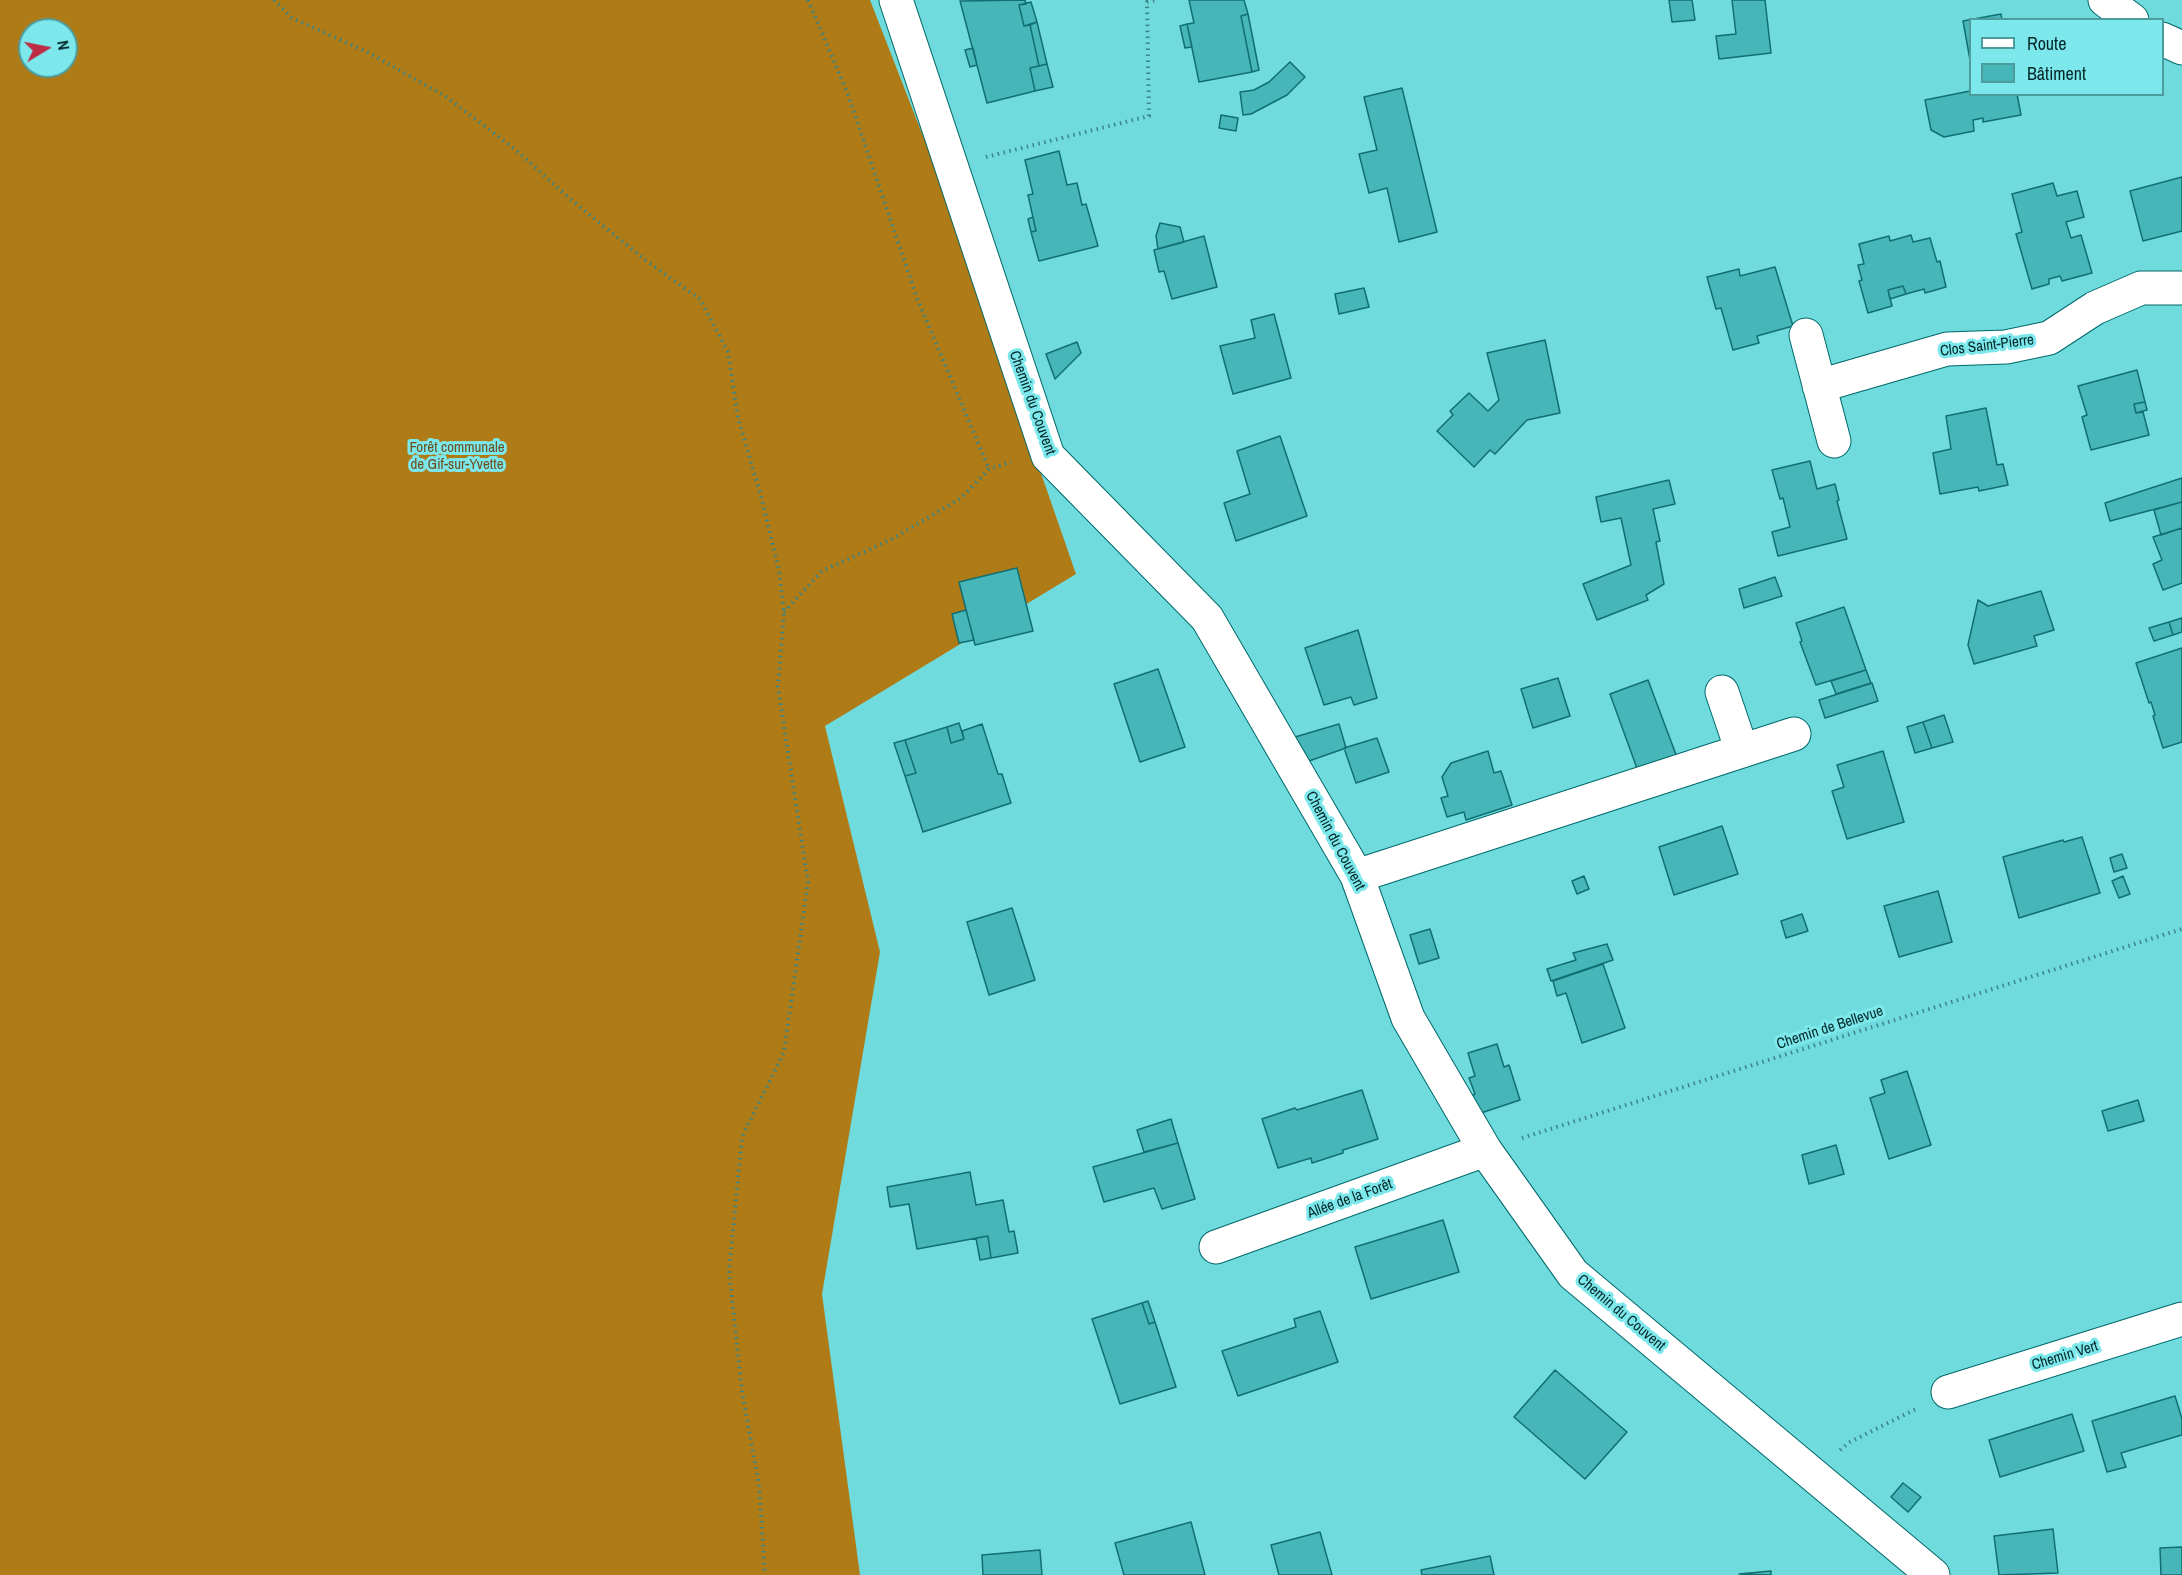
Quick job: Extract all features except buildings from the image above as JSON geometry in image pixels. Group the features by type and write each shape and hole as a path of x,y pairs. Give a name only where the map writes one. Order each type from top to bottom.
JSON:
{"street":[{"name":"Chemin du Couvent","path":"896,0 1048,456 1207,618 1357,876 1408,1018 1485,1150 1573,1274 1933,1575"},
{"path":"2105,0 2129,18"},
{"path":"2164,39 2182,48"},
{"name":"Clos Saint-Pierre","path":"1820,386 1947,349 2006,347 2049,338 2095,308 2141,288 2182,288"},
{"path":"1806,335 1834,441"},
{"path":"1722,692 1742,751"},
{"path":"1357,876 1794,734"},
{"name":"Allée de la Forêt","path":"1216,1247 1485,1150"},
{"name":"Chemin Vert","path":"1948,1392 2182,1319"}],"path":[{"path":"274,0 292,18 367,52 444,96 516,150 570,199 649,263 700,299 729,352 738,418 762,500 779,571 784,612 778,687 808,882 784,1052 742,1137 729,1271 742,1392 759,1485 765,1575"},
{"path":"808,0 847,92 917,298 989,469"},
{"path":"952,165 1149,116 1147,2 1156,0"},
{"path":"784,612 822,571 890,540 961,498 989,469 1015,461 1048,456"},
{"name":"Chemin de Bellevue","path":"1485,1150 2182,929"},
{"path":"1811,1474 1850,1442 1948,1392"}],"green space":[{"name":"Forêt communale de Gif-sur-Yvette","path":"0,0 870,0 930,154 1076,574 825,726 880,952 822,1294 860,1575 0,1575"}]}
